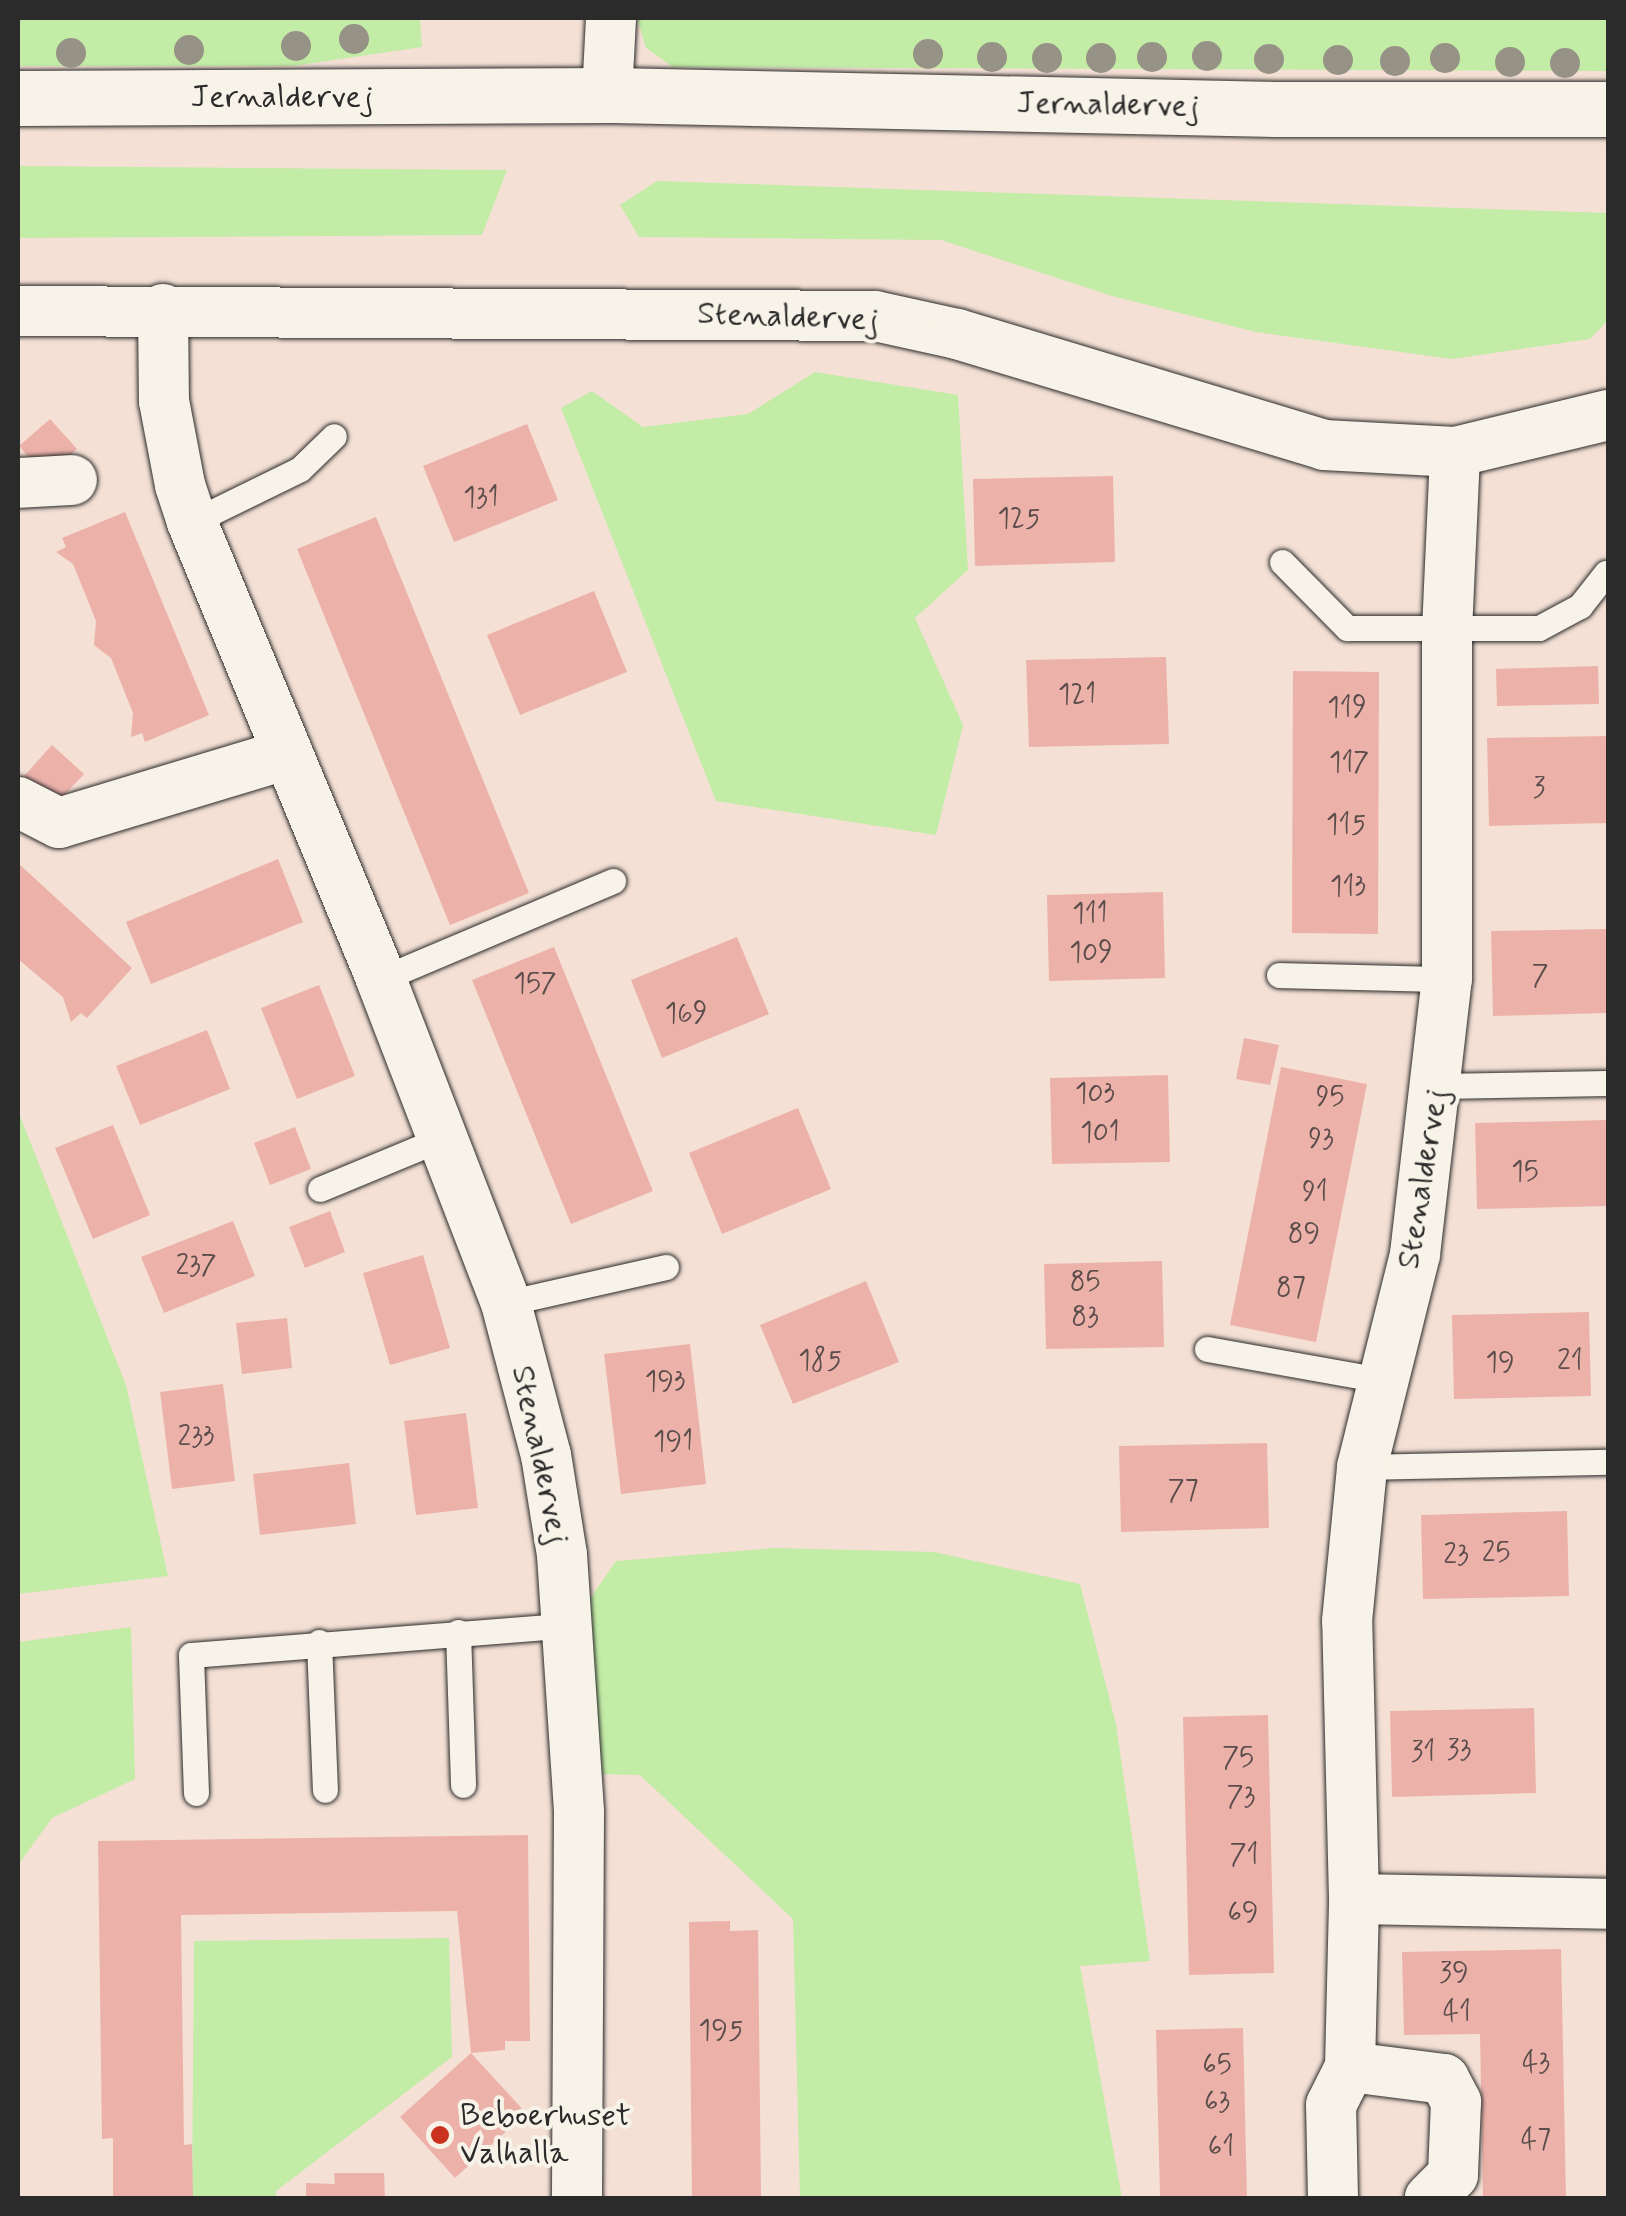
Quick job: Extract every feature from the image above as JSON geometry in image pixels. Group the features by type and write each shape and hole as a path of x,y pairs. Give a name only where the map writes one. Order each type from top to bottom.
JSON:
{"street":[{"path":"607,95 611,18"},
{"name":"Jernaldervej","path":"18,98 607,95 1276,109 1608,109"},
{"name":"Stenaldervej","path":"162,309 164,401 192,522 381,979 506,1303 546,1454 568,1625 581,1852 577,2198"},
{"name":"Stenaldervej","path":"18,312 162,309 875,316 958,334 1324,445 1455,452 1608,415"},
{"name":"Stenaldervej","path":"1333,2198 1331,2105 1350,2067 1354,1900 1346,1677 1362,1467 1416,1254 1448,979 1447,631 1455,452"},
{"path":"18,484 72,480"},
{"path":"18,802 59,823 287,754"},
{"path":"1354,1900 1608,1904"},
{"path":"1350,2067 1444,2079 1456,2102 1453,2175 1430,2198"}],"lane":[{"path":"192,522 300,469 334,436"},
{"path":"1282,562 1347,628 1539,628 1580,606 1606,573"},
{"path":"381,979 613,882"},
{"path":"1278,976 1448,979"},
{"path":"1438,1086 1608,1083"},
{"path":"320,1188 443,1138"},
{"path":"506,1303 666,1267"},
{"path":"1207,1349 1381,1380"},
{"path":"1362,1467 1608,1462"},
{"path":"196,1792 190,1655 568,1625"},
{"path":"458,1632 463,1785"},
{"path":"318,1642 325,1790"}],"green space":[{"path":"18,18 420,18 422,47 293,66 18,66"},
{"path":"637,18 1608,18 1608,71 673,67 646,48"},
{"path":"18,166 507,170 482,235 18,238"},
{"path":"657,181 1608,213 1608,320 1590,339 1452,359 1256,332 1112,296 941,240 639,237 620,205"},
{"path":"815,372 958,395 968,570 915,618 963,725 936,835 716,801 561,408 592,391 643,427 748,414"},
{"path":"18,1111 126,1385 168,1576 18,1594"},
{"path":"775,1548 934,1552 1080,1584 1116,1724 1150,1961 1080,1966 1122,2198 800,2198 793,1919 640,1775 594,1774 582,1610 616,1561"},
{"path":"131,1627 135,1779 52,1818 18,1865 18,1642"},
{"path":"449,1938 452,2057 276,2191 276,2198 192,2198 194,1941"}],"building":[{"path":"50,419 77,449 46,477 19,446"},
{"path":"527,424 558,500 454,542 423,466"},
{"path":"1113,476 1115,562 975,566 973,479"},
{"path":"125,512 209,715 145,742 142,733 131,737 133,713 111,658 94,645 96,621 73,564 56,552 66,547 62,538"},
{"path":"376,517 529,893 450,925 297,549"},
{"path":"594,591 627,672 520,715 487,635"},
{"path":"1166,657 1169,744 1029,747 1026,660"},
{"path":"1598,666 1599,704 1497,706 1496,669"},
{"path":"1293,671 1379,672 1378,934 1292,933"},
{"path":"1608,736 1608,823 1489,826 1487,738"},
{"path":"52,745 84,774 55,805 24,776"},
{"path":"278,859 303,922 151,984 126,922"},
{"path":"18,863 132,968 87,1018 81,1013 71,1022 63,997 18,959"},
{"path":"1163,892 1165,978 1049,981 1047,895"},
{"path":"1608,929 1608,1013 1493,1016 1491,931"},
{"path":"737,937 769,1014 662,1058 631,980"},
{"path":"554,947 653,1191 571,1224 472,980"},
{"path":"319,985 355,1076 297,1099 261,1008"},
{"path":"207,1030 230,1089 140,1125 116,1066"},
{"path":"1244,1038 1279,1045 1270,1085 1236,1079"},
{"path":"1281,1067 1367,1084 1316,1342 1230,1325"},
{"path":"1168,1075 1170,1162 1052,1164 1050,1078"},
{"path":"798,1108 831,1189 722,1234 689,1153"},
{"path":"1608,1120 1608,1206 1477,1209 1475,1123"},
{"path":"113,1125 150,1215 93,1239 55,1148"},
{"path":"295,1127 311,1169 270,1185 254,1143"},
{"path":"330,1211 345,1252 305,1268 289,1227"},
{"path":"233,1221 255,1276 164,1313 141,1257"},
{"path":"423,1255 450,1348 390,1365 363,1273"},
{"path":"1162,1261 1164,1347 1046,1349 1044,1264"},
{"path":"866,1281 899,1362 793,1404 760,1325"},
{"path":"1589,1312 1591,1396 1454,1399 1452,1315"},
{"path":"287,1318 292,1368 242,1374 236,1323"},
{"path":"690,1344 706,1484 621,1494 604,1354"},
{"path":"223,1384 235,1481 172,1489 160,1392"},
{"path":"466,1413 478,1508 416,1515 404,1421"},
{"path":"1267,1443 1269,1528 1121,1532 1119,1446"},
{"path":"349,1463 356,1524 260,1535 253,1474"},
{"path":"1567,1511 1569,1596 1423,1599 1421,1515"},
{"path":"1534,1708 1536,1793 1392,1797 1390,1711"},
{"path":"1268,1715 1274,1973 1189,1975 1183,1717"},
{"path":"528,1835 530,2041 505,2041 505,2050 471,2053 457,1911 181,1915 184,2145 192,2144 193,2198 113,2198 113,2138 102,2139 98,1841"},
{"path":"730,1921 730,1931 758,1930 761,2198 692,2198 689,1922"},
{"path":"1561,1949 1566,2198 1483,2198 1480,2034 1404,2035 1402,1952"},
{"path":"1243,2028 1247,2198 1160,2198 1156,2030"},
{"path":"471,2053 526,2113 455,2178 400,2117"},
{"path":"334,2173 384,2173 385,2198 306,2198 306,2183 335,2184"}],"place":[{"name":"Beboerhuset Valhalla","path":"440,2135"}]}
